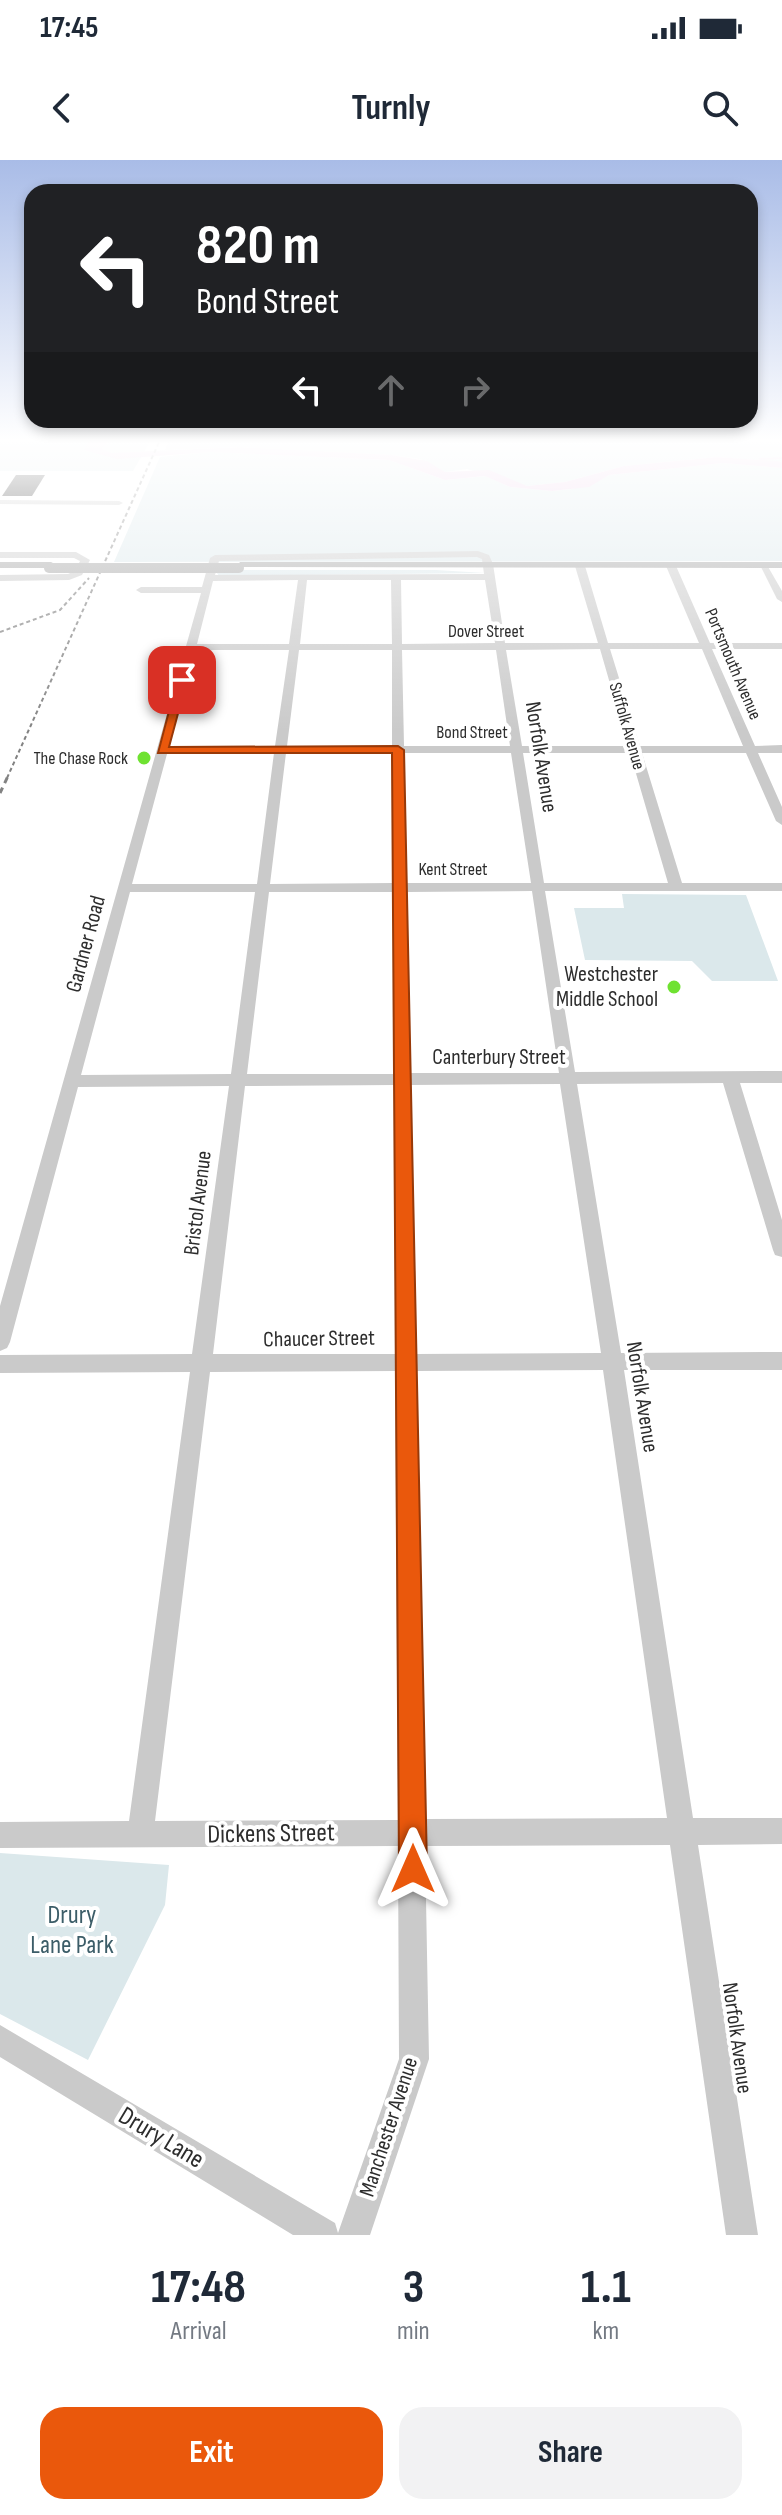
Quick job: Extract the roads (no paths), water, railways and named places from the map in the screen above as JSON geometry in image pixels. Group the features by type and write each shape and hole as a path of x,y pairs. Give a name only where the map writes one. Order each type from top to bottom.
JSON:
{"main road":[{"path":"0,566 489,570 580,566 782,565"}],"street":[{"name":"Gardner Road","path":"0,1342 215,558 478,554 486,557 489,570"},
{"path":"0,555 76,555 85,560 79,573 69,577 0,578"},
{"path":"762,565 782,599"},
{"name":"Suffolk Avenue","path":"580,566 676,887"},
{"name":"Portsmouth Avenue","path":"671,566 782,821"},
{"path":"141,590 303,578 396,578 489,570"},
{"name":"Norfolk Avenue","path":"489,570 612,1361 742,2235"},
{"name":"Bristol Avenue","path":"140,1836 303,578"},
{"name":"Manchester Avenue","path":"354,2235 414,2059 396,578"},
{"name":"Dover Street","path":"190,647 782,646"},
{"name":"Bond Street","path":"162,750 782,749"},
{"name":"Kent Street","path":"124,888 782,887"},
{"name":"Canterbury Street","path":"72,1081 782,1077"},
{"path":"730,1078 782,1250"},
{"name":"Chaucer Street","path":"0,1364 782,1361"},
{"name":"Dickens Street","path":"0,1835 782,1831"},
{"name":"Drury Lane","path":"0,2040 323,2235"}],"railway":[{"path":"7,778 116,537"},
{"path":"0,632 60,610 89,578"},
{"path":"0,793 8,776"}],"place":[{"name":"The Chase Rock","path":"144,758"},
{"name":"Westchester Middle School","path":"674,987"}],"park label":[{"name":"Drury Lane Park","path":"72,1930"}]}
